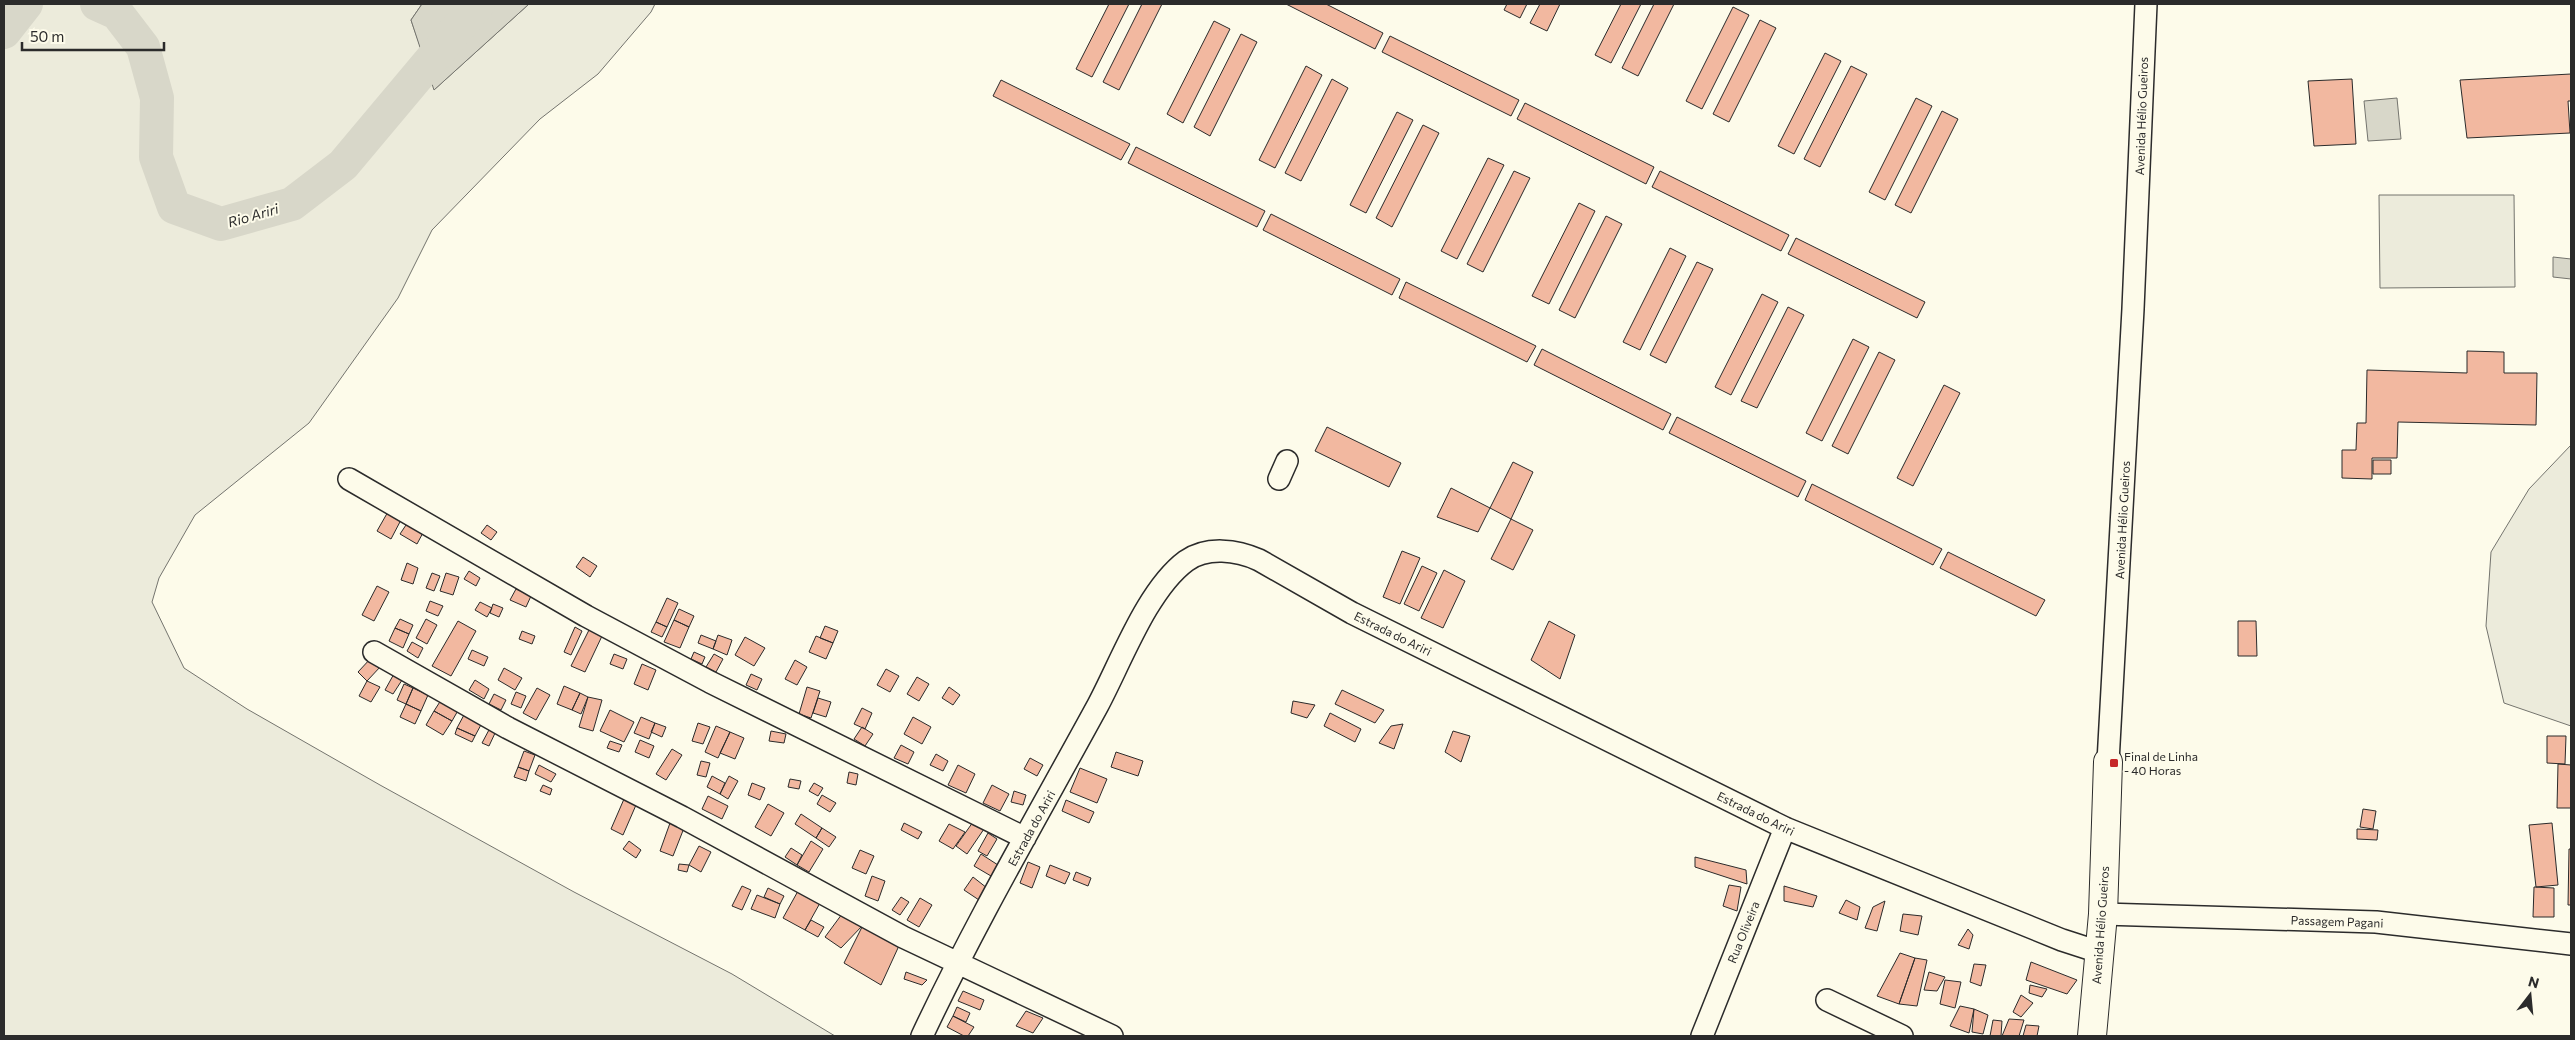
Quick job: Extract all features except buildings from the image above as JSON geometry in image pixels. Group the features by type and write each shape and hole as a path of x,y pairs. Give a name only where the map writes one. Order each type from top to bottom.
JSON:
{"main road":[{"name":"Avenida Hélio Gueiros","path":"2092,1036 2103,914 2108,762"}],"street":[{"name":"Avenida Hélio Gueiros","path":"2108,762 2133,309 2146,4"},
{"path":"349,479 586,616 710,682 1025,838"},
{"name":"Estrada do Ariri","path":"922,1036 956,962 1025,838 1154,596 1173,572 1188,560 1202,553 1222,551 1247,555 1259,560 1352,613 1785,828 2062,940 2099,952"},
{"path":"374,652 508,728 682,816 903,937 1112,1036"},
{"name":"Rua Oliveira","path":"1702,1036 1785,828"},
{"name":"Passagem Pagani","path":"2103,914 2376,922 2571,944"},
{"path":"1827,1000 1902,1036"}],"shaded area":[{"path":"4,4 422,4 411,20 435,89 529,4 655,4 651,12 598,74 540,119 432,230 398,298 309,423 195,515 159,578 152,602 184,668 247,709 574,892 732,974 835,1036 4,1036"},
{"path":"422,4 529,4 434,90 411,20"},
{"path":"2397,98 2401,139 2368,141 2364,101"},
{"path":"2379,195 2514,195 2515,287 2380,288"},
{"path":"2553,257 2571,259 2571,279 2553,277"},
{"path":"2571,445 2571,726 2504,703 2486,626 2491,552 2529,489"}],"waterway":[{"name":"Rio Ariri","path":"4,32 26,4"},
{"name":"Rio Ariri","path":"97,4 117,13 143,47 157,98 156,157 174,207 221,224 292,204 343,165 478,4"}],"place":[{"name":"Final de Linha - 40 Horas","path":"2114,763"}]}
